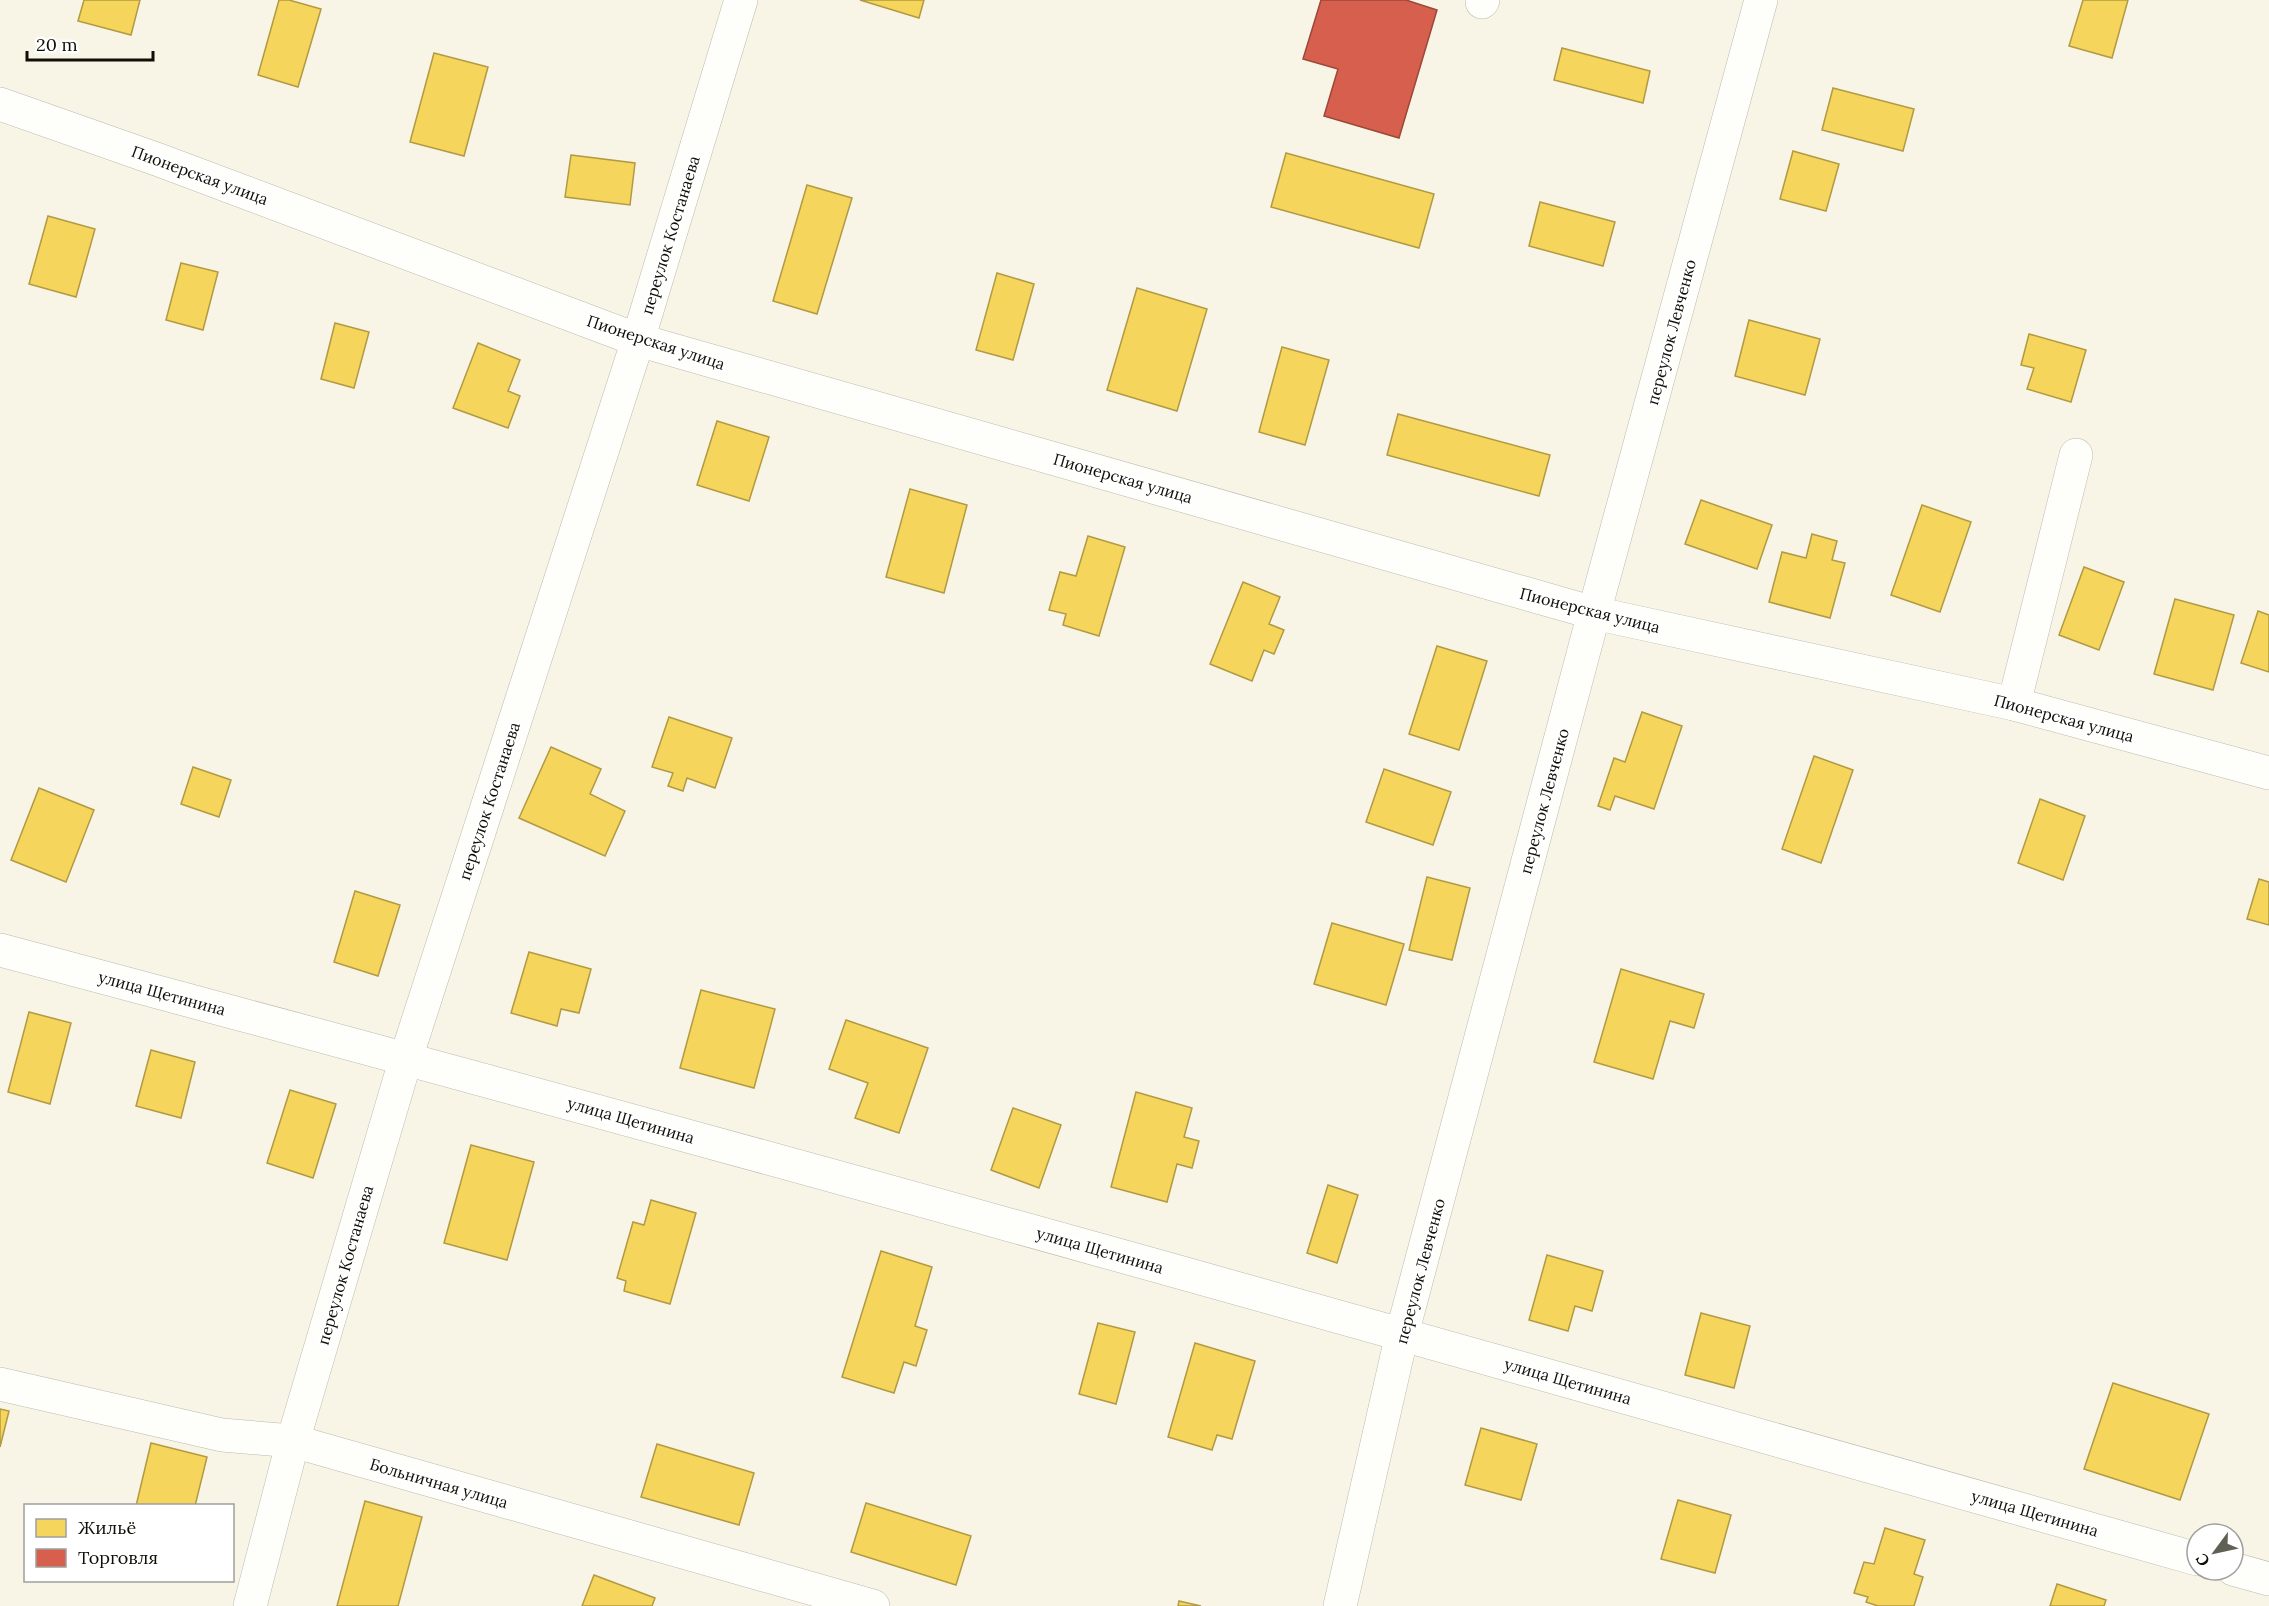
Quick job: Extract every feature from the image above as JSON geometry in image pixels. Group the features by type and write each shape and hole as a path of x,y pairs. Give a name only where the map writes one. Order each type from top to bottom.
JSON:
{"street":[{"name":"переулок Костанаева","path":"250,1606 293,1441 406,1058 638,340 741,0"},
{"name":"переулок Левченко","path":"1340,1606 1402,1334 1594,613 1761,0"},
{"name":"Пионерская улица","path":"0,104 159,160 638,340 1594,613 2014,704 2269,773"},
{"path":"2014,704 2076,454"},
{"name":"улица Щетинина","path":"0,950 406,1058 1402,1334 2185,1556"},
{"name":"Больничная улица","path":"0,1384 222,1435 293,1441 873,1606"},
{"path":"2245,1572 2269,1579"}],"building: Жильё":[{"path":"84,0 140,0 131,35 78,21"},
{"path":"279,0 289,0 321,9 298,87 258,75"},
{"path":"860,0 924,0 919,18"},
{"path":"2083,0 2128,0 2112,58 2069,46"},
{"path":"1562,48 1650,71 1643,103 1554,80"},
{"path":"434,53 488,67 464,156 410,142"},
{"path":"1833,88 1914,109 1903,151 1822,130"},
{"path":"1793,151 1839,164 1826,211 1780,199"},
{"path":"1286,153 1434,194 1419,248 1271,207"},
{"path":"571,155 635,163 630,205 565,197"},
{"path":"807,185 852,198 817,314 773,301"},
{"path":"1540,202 1615,222 1603,266 1529,246"},
{"path":"48,216 95,229 76,297 29,284"},
{"path":"181,263 218,272 203,330 166,320"},
{"path":"997,273 1034,284 1013,360 976,350"},
{"path":"1137,288 1207,309 1177,411 1107,390"},
{"path":"1749,320 1820,339 1805,395 1735,376"},
{"path":"335,323 369,332 354,388 321,379"},
{"path":"2029,334 2086,350 2071,402 2027,389 2034,368 2021,365"},
{"path":"478,343 520,360 508,391 520,396 508,428 453,408"},
{"path":"1282,347 1329,360 1305,445 1259,432"},
{"path":"1398,414 1550,455 1539,496 1387,455"},
{"path":"717,421 769,437 749,501 697,485"},
{"path":"910,489 967,505 944,593 886,577"},
{"path":"1701,500 1772,525 1757,569 1685,544"},
{"path":"1922,505 1971,522 1940,612 1891,595"},
{"path":"1812,534 1837,541 1832,560 1845,563 1830,618 1769,602 1782,552 1806,558"},
{"path":"1088,536 1125,547 1099,636 1063,625 1066,614 1049,610 1060,572 1076,576"},
{"path":"2084,567 2124,582 2099,650 2059,635"},
{"path":"1243,582 1280,597 1269,624 1284,630 1274,654 1264,650 1252,681 1210,664"},
{"path":"2175,599 2234,615 2213,690 2154,674"},
{"path":"2258,611 2269,615 2269,672 2241,663"},
{"path":"1437,646 1487,661 1459,750 1409,734"},
{"path":"1642,712 1682,726 1654,809 1615,796 1610,810 1598,806 1614,758 1625,762"},
{"path":"669,717 732,738 715,788 687,778 683,791 668,786 673,773 652,767"},
{"path":"551,747 601,769 590,794 625,811 605,856 519,818"},
{"path":"1814,756 1853,770 1821,863 1782,849"},
{"path":"193,767 231,780 219,817 181,804"},
{"path":"1384,769 1451,792 1433,845 1366,822"},
{"path":"39,788 94,810 66,882 11,860"},
{"path":"2040,799 2085,816 2063,880 2018,863"},
{"path":"1427,877 1470,888 1452,960 1409,950"},
{"path":"2259,879 2269,882 2269,925 2247,919"},
{"path":"355,891 400,905 378,976 334,962"},
{"path":"1332,923 1404,944 1386,1005 1314,984"},
{"path":"529,952 591,969 579,1013 561,1009 557,1026 511,1013"},
{"path":"1621,969 1704,994 1694,1028 1670,1021 1653,1079 1594,1062"},
{"path":"701,990 775,1009 754,1088 680,1068"},
{"path":"29,1012 71,1023 50,1104 8,1092"},
{"path":"846,1020 928,1048 899,1133 855,1118 868,1083 829,1069"},
{"path":"151,1050 195,1062 181,1118 136,1106"},
{"path":"290,1090 336,1104 313,1178 267,1163"},
{"path":"1136,1092 1192,1108 1184,1137 1199,1141 1192,1168 1177,1164 1167,1202 1111,1187"},
{"path":"1013,1108 1061,1125 1039,1188 991,1170"},
{"path":"471,1145 534,1162 507,1260 444,1243"},
{"path":"1328,1185 1358,1195 1337,1263 1307,1253"},
{"path":"651,1200 696,1213 670,1304 624,1291 626,1281 617,1278 633,1222 644,1225"},
{"path":"881,1251 932,1267 915,1326 927,1330 916,1366 904,1362 894,1393 842,1377"},
{"path":"1547,1255 1603,1271 1592,1311 1575,1306 1568,1331 1529,1320"},
{"path":"1701,1313 1750,1326 1734,1388 1685,1375"},
{"path":"1098,1323 1135,1332 1116,1404 1079,1394"},
{"path":"1195,1343 1255,1361 1232,1439 1217,1435 1212,1450 1168,1437"},
{"path":"2113,1383 2209,1414 2180,1500 2084,1469"},
{"path":"0,1409 9,1411 0,1447"},
{"path":"1481,1428 1537,1444 1521,1500 1465,1485"},
{"path":"151,1443 207,1457 195,1504 136,1504"},
{"path":"657,1444 754,1473 739,1525 641,1497"},
{"path":"1678,1500 1731,1515 1715,1573 1661,1559"},
{"path":"365,1501 422,1517 398,1606 337,1606"},
{"path":"866,1503 971,1536 956,1585 851,1552"},
{"path":"1885,1528 1925,1540 1914,1574 1923,1577 1914,1606 1878,1606 1866,1602 1868,1597 1854,1593 1864,1562 1874,1564"},
{"path":"594,1575 655,1598 652,1606 582,1606"},
{"path":"2057,1584 2106,1600 2104,1606 2050,1606"},
{"path":"1179,1601 1201,1606 1178,1606"}],"building: Торговля":[{"path":"1321,0 1406,0 1437,10 1399,138 1324,116 1338,69 1303,59"}]}
